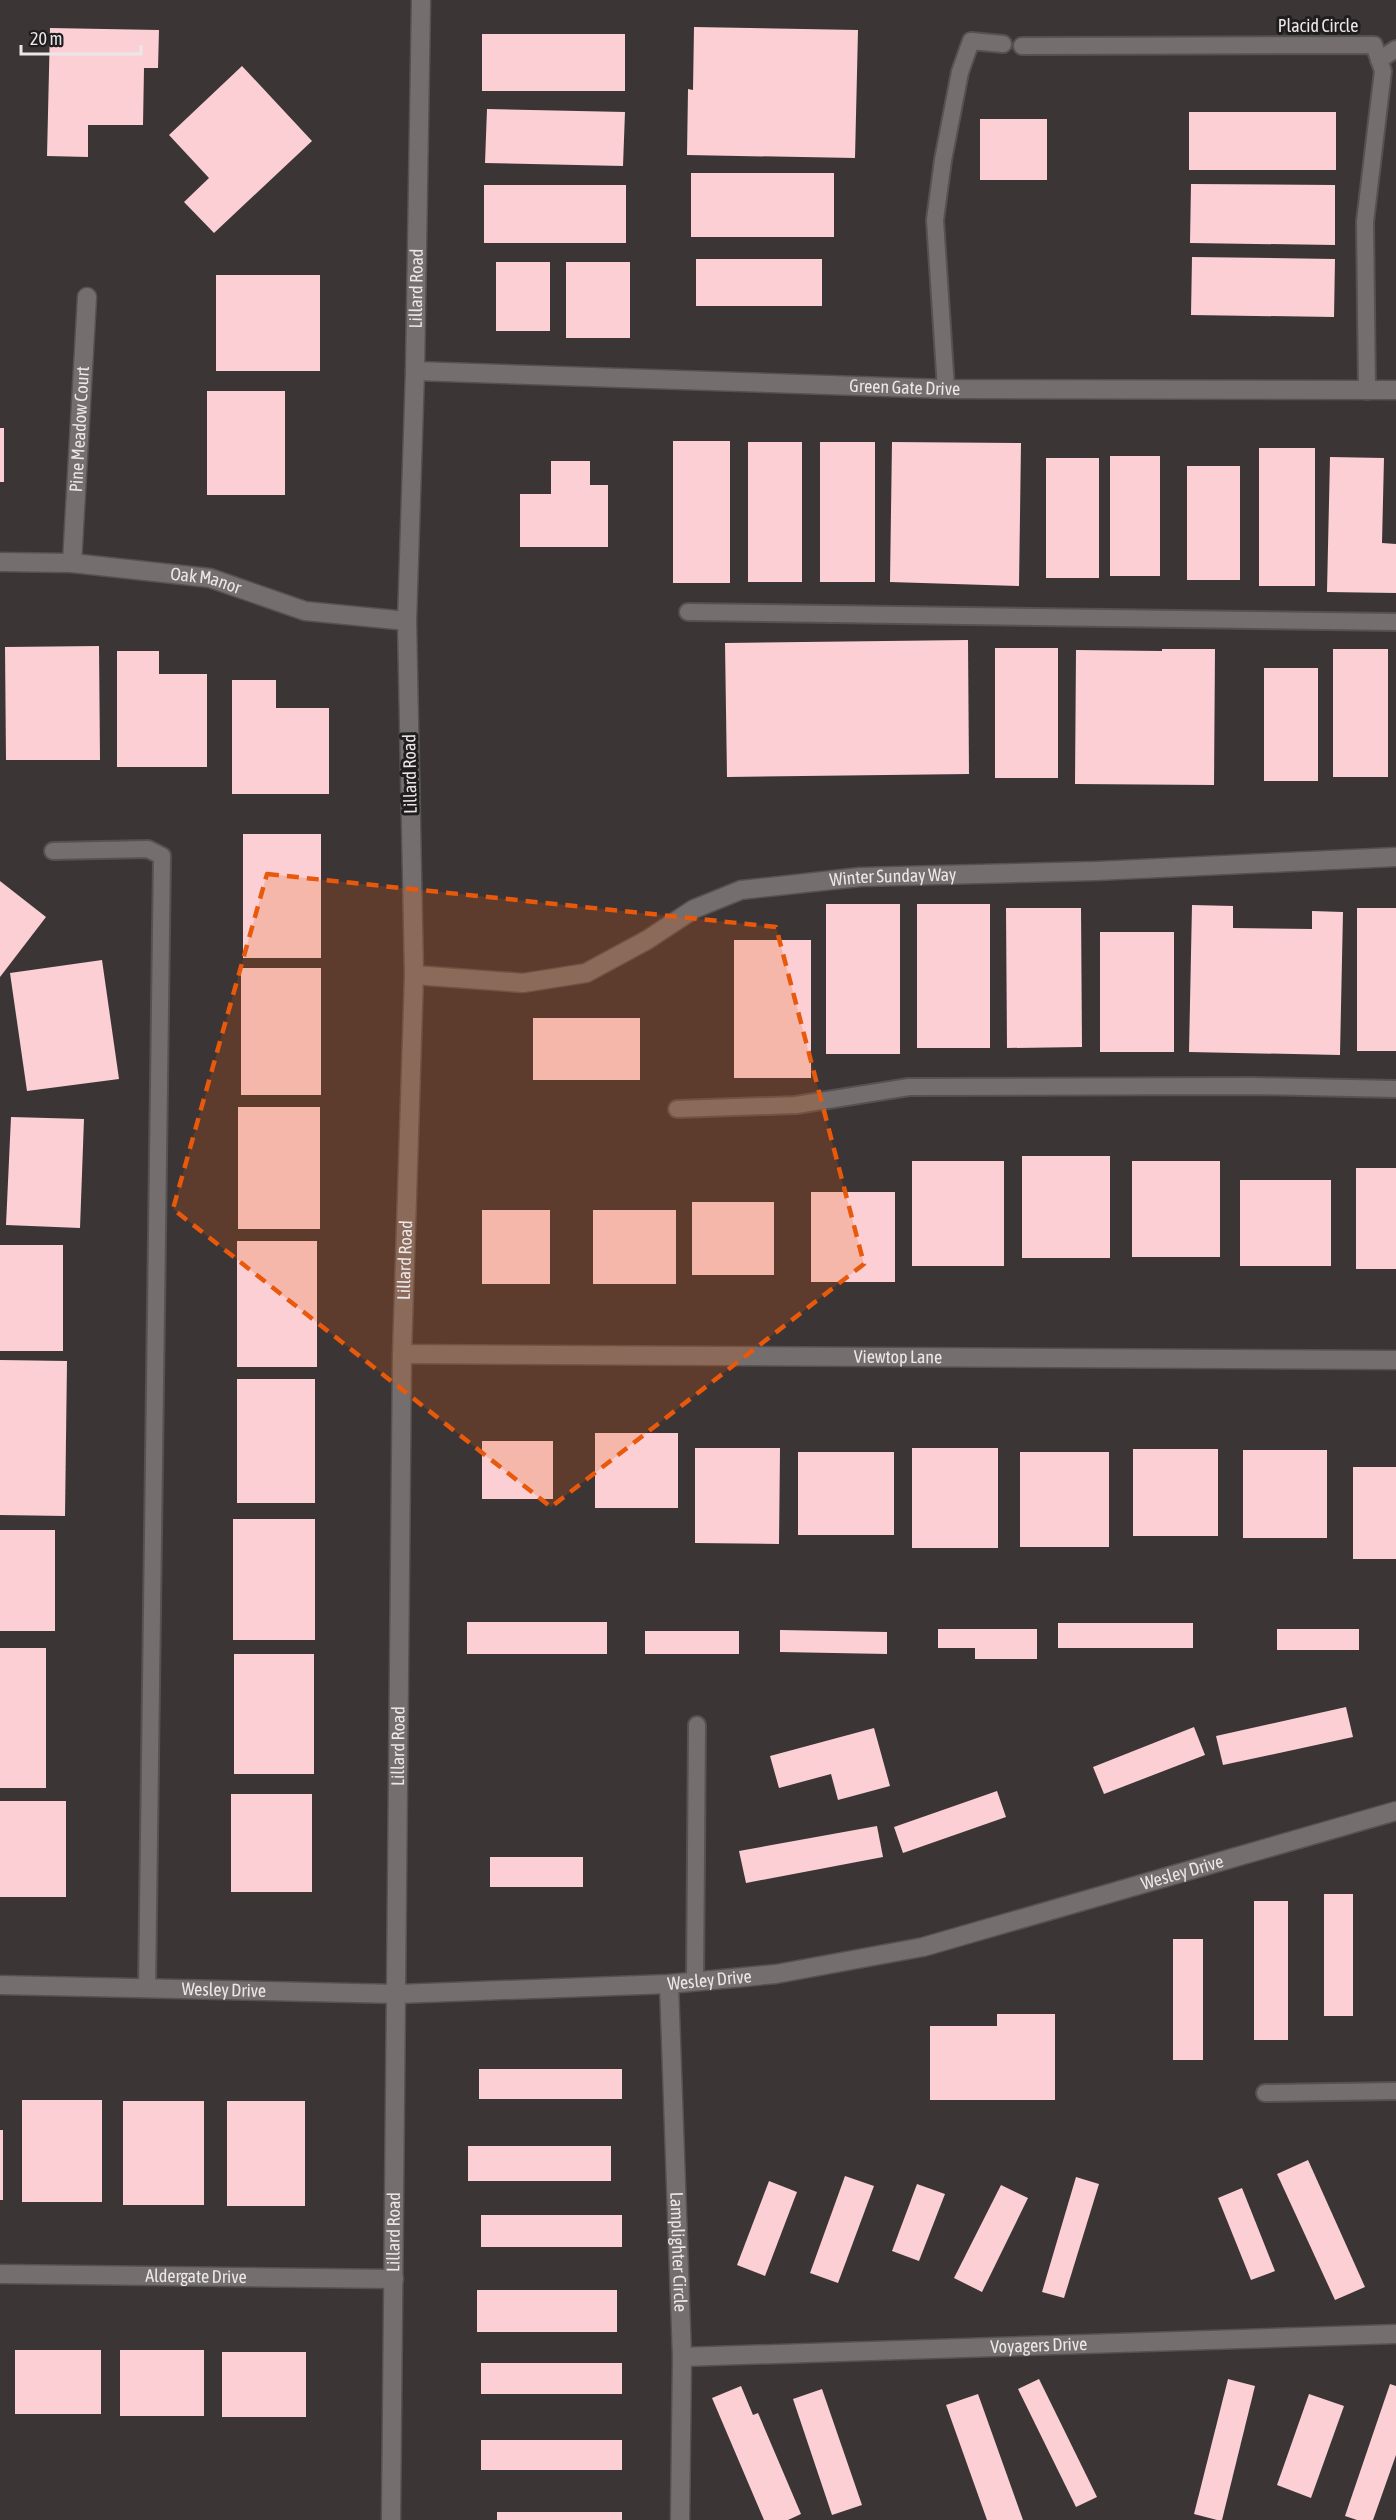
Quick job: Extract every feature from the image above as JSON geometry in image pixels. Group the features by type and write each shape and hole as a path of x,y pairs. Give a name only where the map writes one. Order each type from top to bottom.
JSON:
{"street":[{"name":"Lillard Road","path":"391,2520 398,1994 402,1354 414,975 407,621 415,371 421,0"},
{"name":"Pine Meadow Court","path":"72,563 87,297"},
{"name":"Green Gate Drive","path":"415,371 946,389 1396,390"},
{"name":"Oak Manor","path":"0,562 72,563 210,578 305,611 407,621"},
{"name":"Winter Sunday Way","path":"414,975 523,983 586,973 647,940 694,909 741,890 861,877 1096,871 1396,857"},
{"name":"Viewtop Lane","path":"402,1354 1396,1360"},
{"name":"Wesley Drive","path":"0,1985 398,1994 669,1984 776,1974 923,1947 1396,1811"},
{"name":"Lamplighter Circle","path":"669,1984 682,2357 680,2520"},
{"name":"Aldergate Drive","path":"0,2274 394,2279"},
{"name":"Voyagers Drive","path":"682,2357 1396,2334"}],"lane":[{"path":"946,389 935,220 944,160 960,72 971,41 1003,45"},
{"name":"Placid Circle","path":"1022,46 1374,45 1379,60"},
{"path":"1366,391 1365,222 1383,71 1379,60 1396,49"},
{"path":"688,612 1396,622"},
{"path":"53,851 148,849 162,856 147,1988"},
{"path":"677,1109 796,1105 909,1087 1253,1086 1396,1089"},
{"path":"695,1982 697,1725"},
{"path":"1264,2093 1396,2091"}],"highlighted area":[{"path":"267,874 776,927 864,1264 551,1507 173,1209"}],"building":[{"path":"694,27 858,30 855,158 687,155 688,89 693,90"},
{"path":"50,28 159,30 158,68 144,68 143,125 88,125 88,157 47,156"},
{"path":"482,34 625,34 625,91 482,91"},
{"path":"242,66 312,141 214,233 184,202 209,178 169,135"},
{"path":"487,109 625,112 623,166 485,163"},
{"path":"1189,112 1336,112 1336,170 1189,170"},
{"path":"980,119 1047,119 1047,180 980,180"},
{"path":"691,173 834,173 834,237 691,237"},
{"path":"1191,184 1335,185 1335,245 1190,243"},
{"path":"484,185 626,185 626,243 484,243"},
{"path":"1192,257 1335,259 1334,317 1191,315"},
{"path":"696,259 822,259 822,306 696,306"},
{"path":"496,262 550,262 550,331 496,331"},
{"path":"566,262 630,262 630,338 566,338"},
{"path":"216,275 320,275 320,371 216,371"},
{"path":"207,391 285,391 285,495 207,495"},
{"path":"0,428 4,428 4,482 0,482"},
{"path":"673,441 730,441 730,583 673,583"},
{"path":"748,442 802,442 802,582 748,582"},
{"path":"820,442 875,442 875,582 820,582"},
{"path":"892,442 1021,443 1019,586 890,582"},
{"path":"1259,448 1315,448 1315,586 1259,586"},
{"path":"1110,456 1160,456 1160,576 1110,576"},
{"path":"1330,457 1384,458 1382,543 1396,544 1396,593 1327,592"},
{"path":"1046,458 1099,458 1099,578 1046,578"},
{"path":"551,461 590,461 590,485 608,485 608,547 520,547 520,494 551,494"},
{"path":"1187,466 1240,466 1240,580 1187,580"},
{"path":"968,640 969,774 727,777 725,643"},
{"path":"99,646 100,760 6,760 5,647"},
{"path":"995,648 1058,648 1058,778 995,778"},
{"path":"1162,649 1215,649 1214,785 1075,784 1076,650 1162,651"},
{"path":"1333,649 1388,649 1388,777 1333,777"},
{"path":"117,651 159,651 159,674 207,674 207,767 117,767"},
{"path":"1264,668 1318,668 1318,781 1264,781"},
{"path":"232,680 276,680 276,708 329,708 329,794 232,794"},
{"path":"243,834 321,834 321,958 243,958"},
{"path":"0,881 46,917 0,977"},
{"path":"826,904 900,904 900,1054 826,1054"},
{"path":"917,904 990,904 990,1048 917,1048"},
{"path":"1192,905 1233,906 1233,928 1312,929 1312,911 1343,912 1340,1055 1189,1052"},
{"path":"1006,908 1081,908 1082,1047 1007,1048"},
{"path":"1357,908 1396,908 1396,1051 1357,1051"},
{"path":"1100,932 1174,932 1174,1052 1100,1052"},
{"path":"734,940 811,940 811,1078 734,1078"},
{"path":"102,960 119,1079 27,1091 10,973"},
{"path":"241,968 321,968 321,1095 241,1095"},
{"path":"533,1018 640,1018 640,1080 533,1080"},
{"path":"238,1107 320,1107 320,1229 238,1229"},
{"path":"11,1117 84,1119 80,1228 6,1225"},
{"path":"1022,1156 1110,1156 1110,1258 1022,1258"},
{"path":"912,1161 1004,1161 1004,1266 912,1266"},
{"path":"1132,1161 1220,1161 1220,1257 1132,1257"},
{"path":"1356,1168 1396,1168 1396,1269 1356,1269"},
{"path":"1240,1180 1331,1180 1331,1266 1240,1266"},
{"path":"811,1192 895,1192 895,1282 811,1282"},
{"path":"692,1202 774,1202 774,1275 692,1275"},
{"path":"482,1210 550,1210 550,1284 482,1284"},
{"path":"593,1210 676,1210 676,1284 593,1284"},
{"path":"237,1241 317,1241 317,1367 237,1367"},
{"path":"0,1245 63,1245 63,1351 0,1351"},
{"path":"0,1360 67,1361 65,1516 0,1515"},
{"path":"237,1379 315,1379 315,1503 237,1503"},
{"path":"595,1433 678,1433 678,1508 595,1508"},
{"path":"482,1441 553,1441 553,1499 482,1499"},
{"path":"695,1448 780,1448 779,1544 695,1543"},
{"path":"912,1448 998,1448 998,1548 912,1548"},
{"path":"1133,1449 1218,1449 1218,1536 1133,1536"},
{"path":"1243,1450 1327,1450 1327,1538 1243,1538"},
{"path":"798,1452 894,1452 894,1535 798,1535"},
{"path":"1020,1452 1109,1452 1109,1547 1020,1547"},
{"path":"1353,1467 1396,1467 1396,1559 1353,1559"},
{"path":"233,1519 315,1519 315,1640 233,1640"},
{"path":"0,1530 55,1530 55,1631 0,1631"},
{"path":"467,1622 607,1622 607,1654 467,1654"},
{"path":"1058,1623 1193,1623 1193,1648 1058,1648"},
{"path":"938,1629 1037,1629 1037,1659 975,1659 975,1648 938,1648"},
{"path":"1277,1629 1359,1629 1359,1650 1277,1650"},
{"path":"780,1630 887,1632 887,1654 780,1652"},
{"path":"645,1631 739,1631 739,1654 645,1654"},
{"path":"0,1648 46,1648 46,1788 0,1788"},
{"path":"234,1654 314,1654 314,1774 234,1774"},
{"path":"1346,1707 1353,1737 1223,1765 1216,1736"},
{"path":"1194,1727 1205,1755 1104,1794 1093,1767"},
{"path":"874,1728 890,1786 838,1800 831,1774 779,1788 770,1756"},
{"path":"997,1791 1006,1817 903,1853 894,1827"},
{"path":"231,1794 312,1794 312,1892 231,1892"},
{"path":"0,1801 66,1801 66,1897 0,1897"},
{"path":"877,1826 883,1857 746,1883 739,1851"},
{"path":"490,1857 583,1857 583,1887 490,1887"},
{"path":"1324,1894 1353,1894 1353,2016 1324,2016"},
{"path":"1254,1901 1288,1901 1288,2040 1254,2040"},
{"path":"1173,1939 1203,1939 1203,2060 1173,2060"},
{"path":"997,2014 1055,2014 1055,2100 930,2100 930,2026 997,2026"},
{"path":"479,2069 622,2069 622,2099 479,2099"},
{"path":"22,2100 102,2100 102,2202 22,2202"},
{"path":"123,2101 204,2101 204,2205 123,2205"},
{"path":"227,2101 305,2101 305,2206 227,2206"},
{"path":"0,2130 3,2130 3,2200 0,2200"},
{"path":"468,2146 611,2146 611,2181 468,2181"},
{"path":"1308,2160 1365,2287 1335,2300 1277,2174"},
{"path":"845,2176 874,2186 838,2283 810,2273"},
{"path":"1076,2177 1099,2184 1064,2298 1042,2292"},
{"path":"769,2181 797,2192 765,2276 737,2265"},
{"path":"917,2184 945,2194 919,2261 892,2251"},
{"path":"1001,2185 1028,2198 982,2292 954,2278"},
{"path":"1242,2188 1275,2271 1251,2280 1218,2198"},
{"path":"481,2215 622,2215 622,2247 481,2247"},
{"path":"477,2290 617,2290 617,2332 477,2332"},
{"path":"15,2350 101,2350 101,2414 15,2414"},
{"path":"120,2350 204,2350 204,2416 120,2416"},
{"path":"222,2352 306,2352 306,2417 222,2417"},
{"path":"481,2363 622,2363 622,2394 481,2394"},
{"path":"1039,2379 1097,2497 1076,2507 1018,2389"},
{"path":"1228,2379 1255,2386 1222,2520 1217,2520 1194,2514"},
{"path":"1390,2384 1396,2386 1396,2455 1373,2520 1357,2520 1345,2516"},
{"path":"741,2386 753,2415 758,2413 801,2514 788,2520 764,2520 712,2398"},
{"path":"822,2389 862,2505 832,2515 793,2399"},
{"path":"978,2394 1023,2520 987,2520 946,2405"},
{"path":"1309,2394 1344,2406 1311,2498 1277,2485"},
{"path":"481,2440 622,2440 622,2470 481,2470"},
{"path":"497,2512 622,2512 622,2520 497,2520"}]}
